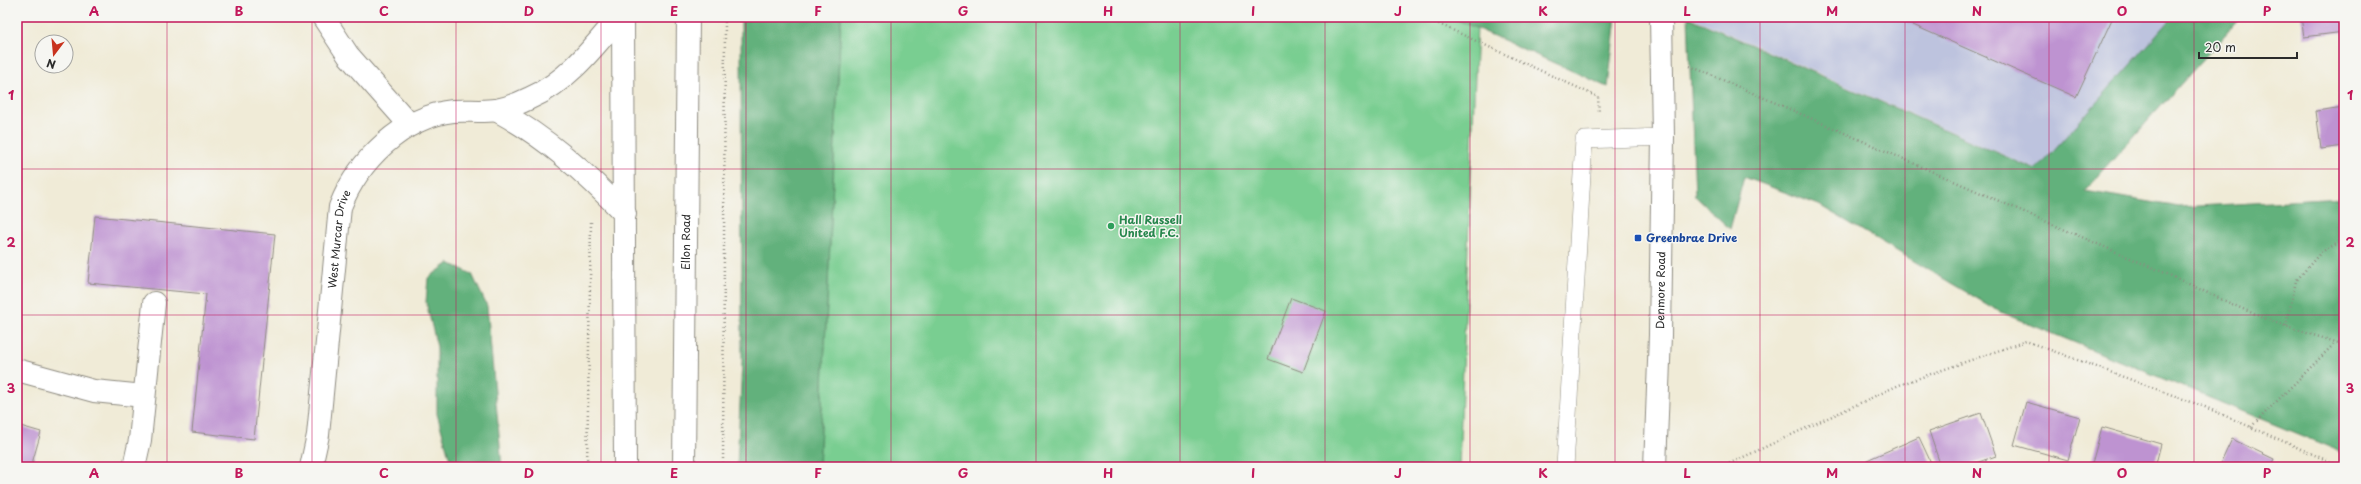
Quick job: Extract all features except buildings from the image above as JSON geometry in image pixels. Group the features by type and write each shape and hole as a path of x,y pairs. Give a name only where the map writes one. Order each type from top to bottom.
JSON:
{"street":[{"path":"323,17 348,55 410,125"},
{"name":"West Murcar Drive","path":"311,467 318,435 340,207 345,194 367,161 410,125 452,111 496,110 532,98 575,67 619,17"},
{"path":"623,17 625,467"},
{"name":"Ellon Road","path":"684,467 688,17"},
{"name":"Denmore Road","path":"1655,467 1660,335 1663,137 1663,55 1661,17"},
{"path":"496,110 523,125 554,147 592,180 625,214"},
{"path":"134,467 140,440 154,303"},
{"path":"17,370 94,391 144,396"}],"lane":[{"path":"1565,467 1584,140 1663,137"}],"path":[{"path":"723,467 726,17"},
{"path":"1424,17 1598,97 1601,140"},
{"path":"1663,55 2167,274 2218,298 2286,326 2344,345"},
{"path":"587,467 592,180"},
{"path":"2286,326 2296,281 2321,252 2344,240"},
{"path":"1722,467 1899,385 2026,341 2205,407 2342,467"},
{"path":"2251,427 2336,342"}],"shaded area":[{"path":"1691,17 2241,17 2085,191"}],"green space":[{"path":"741,17 841,17 819,467 737,467 742,361"},
{"path":"841,17 1451,17 1477,27 1459,467 819,467"},
{"path":"1451,17 1616,17 1608,87"},
{"path":"1688,17 2036,170 2173,17 2241,17 2085,191 2179,207 2344,198 2344,453 2000,312 1819,205 1744,177 1730,229 1695,196"},
{"path":"449,263 472,274 487,306 502,467 452,467 437,414 437,347 426,302 428,278"}],"place":[{"name":"Hall Russell United F.C.","path":"1111,226"},
{"name":"Greenbrae Drive","path":"1638,238"}]}
